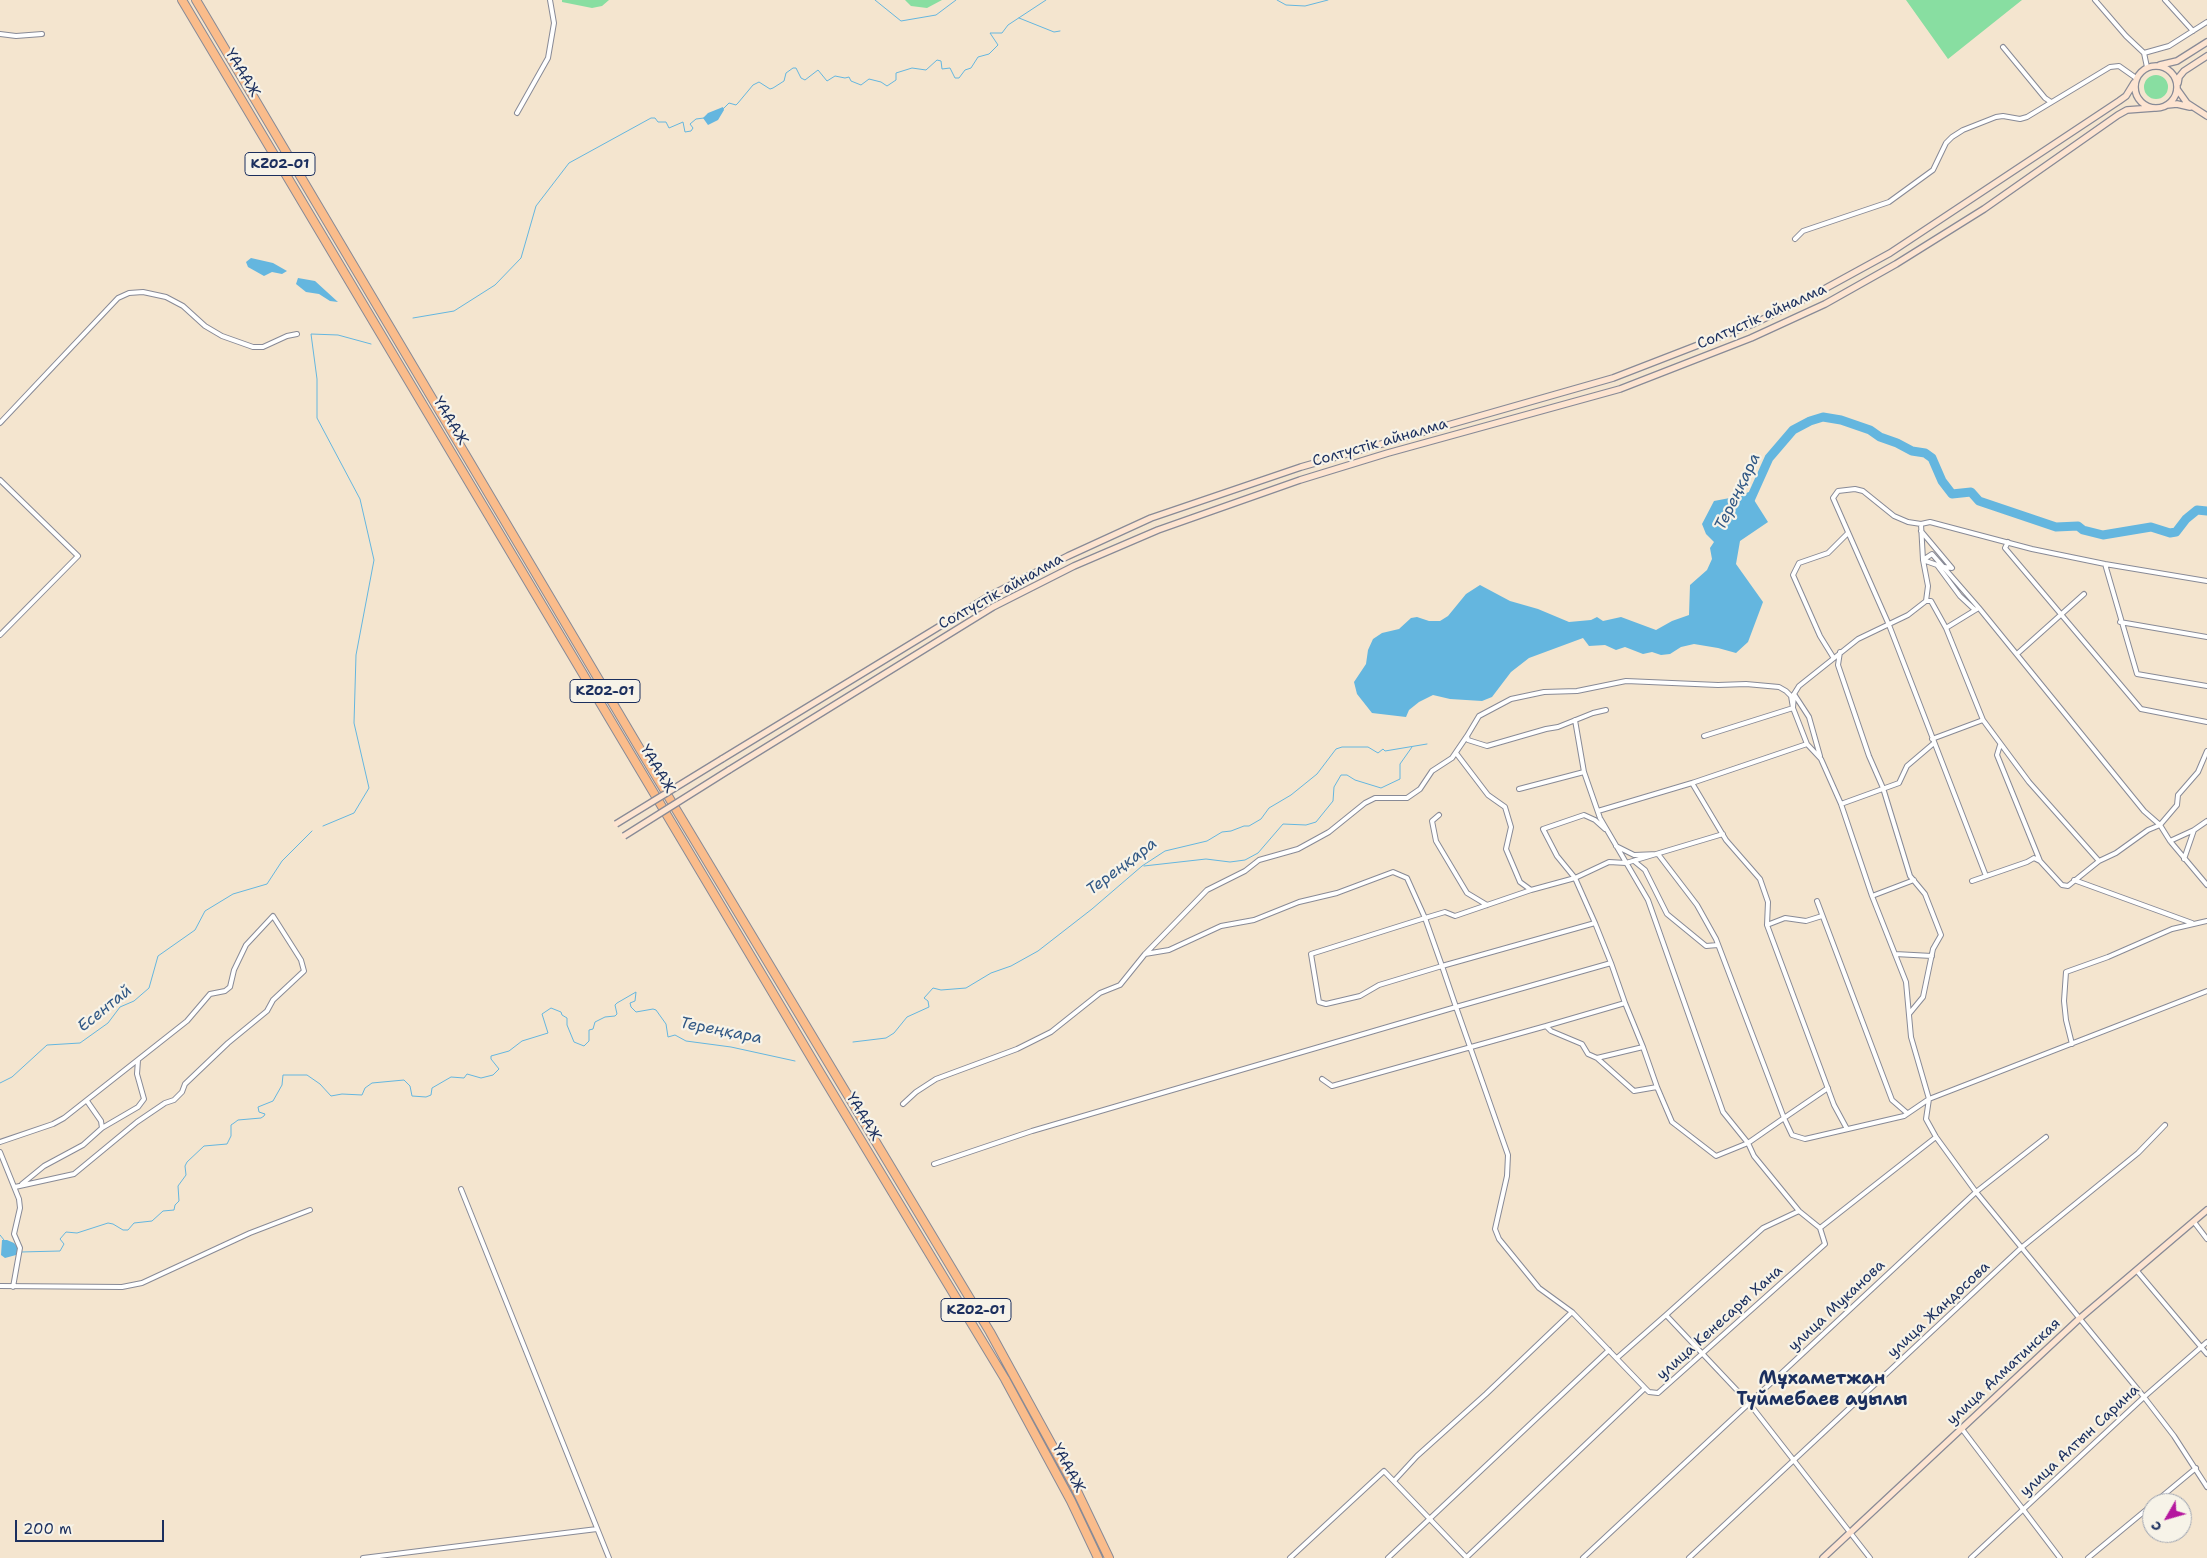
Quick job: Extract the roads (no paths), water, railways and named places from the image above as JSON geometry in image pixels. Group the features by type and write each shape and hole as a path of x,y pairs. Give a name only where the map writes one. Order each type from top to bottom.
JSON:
{"highway":[{"name":"ҮАААЖ","path":"182,0 821,1074 1005,1379 1066,1493 1098,1558"},
{"name":"ҮАААЖ","path":"196,0 1026,1396 1075,1487 1109,1558"}],"street":[{"path":"517,113 548,58 554,23 550,0"},
{"path":"2096,0 2126,36 2144,53 2147,67"},
{"path":"2165,0 2192,31"},
{"path":"2144,53 2169,46 2207,22"},
{"path":"0,34 16,36 42,34"},
{"path":"2135,80 2147,67 2178,61 2207,42"},
{"path":"2003,47 2045,98 2051,102"},
{"path":"2167,105 2175,96 2179,77 2184,71 2207,56"},
{"path":"2156,65 2170,71 2186,103 2196,110"},
{"path":"1795,239 1803,231 1889,202 1933,170 1946,143 1963,130 1996,117 2003,116 2020,119 2027,117 2110,67 2119,66 2135,80 2137,97 2147,107 2185,105 2207,116"},
{"name":"Солтүстік айналма","path":"616,824 991,595 1068,556 1151,518 1301,467 1613,378 1755,323 1817,293 1890,253 2119,101 2126,96 2135,80"},
{"name":"Солтүстік айналма","path":"624,836 993,607 1074,566 1158,530 1300,480 1388,453 1620,389 1751,338 1825,304 1896,264 1984,209 2118,115 2128,110 2154,108"},
{"path":"0,422 118,298 129,293 143,292 166,297 183,306 205,326 222,336 254,347 263,348 286,336 297,334"},
{"path":"0,480 78,556 0,635"},
{"path":"1986,876 1888,625 1833,498 1838,492 1847,489 1862,491 1894,516 1908,522 1922,524 1930,522 2104,564 2207,581"},
{"path":"1793,708 1794,694 1799,686 1833,657 1858,639 1908,615 1926,601 1928,586 1920,530 1922,524"},
{"path":"1920,530 1952,568 1923,560"},
{"path":"1833,657 1820,636 1794,575 1799,563 1828,553 1848,533"},
{"path":"2008,542 2005,548 2141,709 2207,722"},
{"path":"1923,560 1932,554 2017,654 2144,811 2160,825 2184,859 2207,885"},
{"path":"2104,564 2136,674 2207,686"},
{"path":"1937,565 1960,596 1977,609"},
{"path":"2017,654 2084,594"},
{"path":"1926,601 1931,601 1934,604 1946,628 1983,720 2029,782 2098,861"},
{"path":"1946,628 1977,609"},
{"path":"2120,622 2207,637"},
{"path":"1840,652 1838,665 1869,756 1883,788 1910,876 1925,894 1941,935 1933,949 1923,997 1909,1014"},
{"path":"903,1104 916,1092 936,1079 1017,1049 1051,1032 1100,993 1120,985 1145,954 1207,890 1245,871 1259,860 1298,849 1329,832 1365,803 1375,798 1407,798 1420,788 1432,771 1456,753 1479,716 1512,699 1544,692 1577,691 1626,681 1718,685 1746,684 1779,688 1791,696 1793,708 1807,744 1821,758"},
{"path":"1794,694 1809,717 1821,758 1841,804 1872,896 1906,982 1912,1038 1929,1098 1926,1119 1936,1137 1976,1192 2144,1397 2196,1468 2207,1487"},
{"path":"1704,736 1793,708"},
{"path":"1466,736 1468,740 1487,746 1558,727 1606,710"},
{"path":"1575,720 1584,772 1598,811 1608,832 1648,900 1723,1112 1748,1143 1754,1156 1799,1211 1820,1228 1936,1137"},
{"path":"1841,804 1899,783 1907,766 1933,741 1983,720"},
{"path":"1598,811 1692,783 1807,744"},
{"path":"2000,745 1997,755 2040,861 2062,885 2068,886 2098,861 2116,853 2148,830 2160,825 2177,805 2178,794 2198,772 2207,751"},
{"path":"734,752 741,762"},
{"path":"1456,753 1488,795 1504,807 1511,827 1506,849 1520,882 1531,890"},
{"path":"1519,789 1584,772"},
{"path":"1692,783 1723,834 1760,879 1768,902 1767,924 1828,1088 1847,1129"},
{"path":"1608,832 1595,820 1584,814 1543,829 1557,856 1575,878 1595,923 1672,1122 1716,1156 1748,1143 1828,1088"},
{"path":"1439,815 1432,822 1436,841 1467,893 1487,905"},
{"path":"2170,841 2207,822"},
{"path":"2184,859 2194,830"},
{"path":"1595,923 1379,985 1360,996 1326,1004 1319,1002 1311,954 1445,912 1455,916 1531,890 1575,878 1609,862 1626,863 1723,834"},
{"path":"1616,846 1634,855 1658,854"},
{"path":"1658,854 1697,905 1718,945 1784,1118 1792,1135 1805,1139 1904,1116 1929,1098 2207,992"},
{"path":"1972,881 2028,862 2034,858 2040,861"},
{"path":"1634,861 1645,870 1667,914 1706,946 1718,945"},
{"path":"1145,954 1169,950 1222,926 1254,920 1299,902 1337,893 1393,872 1407,878 1425,918 1508,1155 1506,1176 1495,1229 1499,1239 1539,1288 1572,1312 1645,1388"},
{"path":"1872,896 1914,880"},
{"path":"2074,880 2192,924"},
{"path":"1817,901 1892,1100 1908,1113"},
{"path":"0,1142 53,1124 87,1102 187,1021 210,994 225,991 230,987 234,970 246,945 273,916 304,967 304,971 273,1000 267,1010 185,1084 182,1092 174,1100 165,1103 144,1116 74,1174 15,1187"},
{"path":"1767,924 1785,918 1806,921 1822,916"},
{"path":"2072,1044 2066,1020 2064,1001 2066,972 2116,954 2172,929 2207,921"},
{"path":"1895,954 1932,956"},
{"path":"934,1164 1042,1128 1456,1006 1611,963"},
{"path":"1322,1079 1332,1086 1625,1002"},
{"path":"1546,1026 1551,1031 1582,1044 1588,1054 1597,1058 1634,1091 1657,1087"},
{"path":"1597,1058 1643,1047"},
{"path":"21,1185 44,1166 83,1145 102,1128 138,1107 144,1099 137,1074 138,1060"},
{"path":"87,1102 101,1121 102,1128"},
{"name":"улица Жандосова","path":"1689,1558 2021,1248 2138,1153 2165,1125"},
{"name":"улица Муканова","path":"1583,1558 1976,1192 2046,1137"},
{"path":"0,1152 15,1187 20,1208 14,1234 20,1248 13,1287"},
{"path":"461,1189 609,1558"},
{"path":"0,1286 122,1287 142,1282 250,1233 310,1210"},
{"name":"улица Алматинская","path":"1823,1558 2079,1319 2207,1210"},
{"path":"1617,1358 1763,1228 1799,1211"},
{"path":"2194,1222 2207,1239"},
{"name":"улица Кенесары Хана","path":"1467,1558 1645,1388 1649,1392 1658,1393 1825,1244 1820,1228"},
{"path":"2136,1271 2207,1354"},
{"path":"1394,1481 1417,1456 1486,1394 1572,1312"},
{"path":"1666,1315 1749,1403 1795,1460 1849,1534 1870,1558"},
{"name":"улица Алтын Сарина","path":"1971,1558 2144,1397 2207,1342"},
{"path":"1388,1558 1609,1350"},
{"path":"1962,1428 2060,1558"},
{"path":"2166,1493 2196,1468"},
{"path":"1290,1558 1384,1471 1467,1558"},
{"path":"2088,1558 2142,1513"},
{"path":"363,1558 597,1529"}],"water":[{"path":"723,107 724,110 718,120 708,125 703,118 708,113"},
{"path":"251,258 273,263 287,271 282,274 272,272 264,276 248,267 246,262"},
{"path":"298,278 315,281 338,302 330,301 319,294 306,292 296,284"},
{"path":"1749,492 1768,522 1740,541 1736,564 1763,602 1748,642 1736,653 1694,644 1681,647 1670,654 1661,655 1652,652 1643,654 1625,647 1616,650 1605,645 1589,646 1583,638 1529,658 1511,672 1492,697 1482,701 1450,699 1433,695 1409,710 1406,717 1372,713 1357,694 1354,682 1366,664 1368,650 1373,639 1382,633 1399,629 1411,618 1417,617 1429,621 1440,621 1448,616 1466,594 1480,585 1510,601 1538,609 1569,622 1591,620 1597,617 1603,621 1621,617 1656,630 1672,621 1689,615 1690,585 1707,570 1712,559 1710,548 1714,542 1706,534 1702,524 1714,501"},
{"path":"2,1240 14,1243 18,1248 16,1255 5,1258 1,1255"}],"waterway":[{"path":"875,0 901,21 936,15 956,0"},
{"path":"723,109 729,103 736,105 753,85 759,82 770,89 773,88 784,81 786,73 793,68 796,68 801,78 805,80 818,70 827,81 835,76 849,77 851,81 861,85 869,79 881,82 887,86 896,80 896,73 912,68 926,70 937,60 941,61 942,69 950,68 955,78 959,78 965,70 971,68 978,57 989,54 998,45 990,33 1002,33 1008,25 1046,0"},
{"path":"1277,0 1286,5 1305,6 1328,0"},
{"path":"1019,18 1054,32 1060,31"},
{"path":"413,318 454,311 495,285 521,258 536,206 569,163 651,118 655,118 658,122 666,122 669,128 683,122 685,132 691,131 693,128 690,124 696,119 704,118"},
{"path":"323,826 354,813 369,788 354,723 356,655 374,560 360,499 317,418 317,379 311,334 338,335 371,344"},
{"name":"Тереңқара","path":"1747,507 1769,458 1793,430 1823,417 1841,420 1870,430 1880,437 1912,451 1925,453 1932,458 1942,481 1952,494 1971,492 1979,501 2056,527 2078,526 2083,530 2103,535 2151,527 2170,533 2176,532 2186,519 2197,510 2207,511"},
{"name":"Тереңқара","path":"853,1042 886,1038 894,1033 907,1017 929,1007 928,1001 924,998 933,988 941,990 966,988 991,973 1011,966 1038,951 1092,909 1142,866 1165,851 1207,841 1222,832 1249,826 1261,819 1269,808 1291,795 1317,774 1336,749 1342,747 1368,747 1378,753 1383,749 1385,751 1427,744"},
{"path":"1144,866 1206,859 1230,862 1245,860 1258,853 1283,824 1306,825 1316,822 1333,801 1334,787 1341,775 1347,775 1355,780 1381,788 1400,779 1400,764 1412,747"},
{"name":"Есентай","path":"0,1083 12,1077 47,1045 80,1043 108,1023 120,1007 134,1001 149,988 158,956 195,930 205,911 233,894 267,884 282,861 312,831"},
{"name":"Тереңқара","path":"21,1252 60,1251 64,1244 60,1239 66,1232 77,1233 108,1223 123,1230 128,1230 134,1223 152,1221 163,1211 174,1210 175,1205 179,1201 178,1186 186,1175 185,1166 187,1162 204,1146 227,1144 231,1136 231,1125 238,1120 261,1118 264,1116 265,1114 259,1112 258,1107 273,1101 282,1085 283,1075 307,1075 320,1084 331,1096 342,1094 362,1095 365,1088 372,1083 404,1080 410,1086 412,1096 426,1097 431,1095 432,1088 451,1077 464,1078 467,1074 481,1078 493,1075 499,1069 491,1059 491,1056 509,1051 522,1041 548,1033 542,1014 551,1008 561,1012 567,1018 567,1025 574,1042 584,1046 589,1041 589,1030 593,1029 595,1022 605,1017 615,1016 617,1014 615,1005 636,992 635,1001 630,1003 631,1007 636,1012 656,1010 666,1024 668,1037 675,1035 686,1041 731,1047 795,1061"},
{"name":"Тереңқара","path":"0,1235 4,1240"}],"district":[{"name":"Мұхаметжан Түймебаев ауылы","path":"1822,1389"}]}
